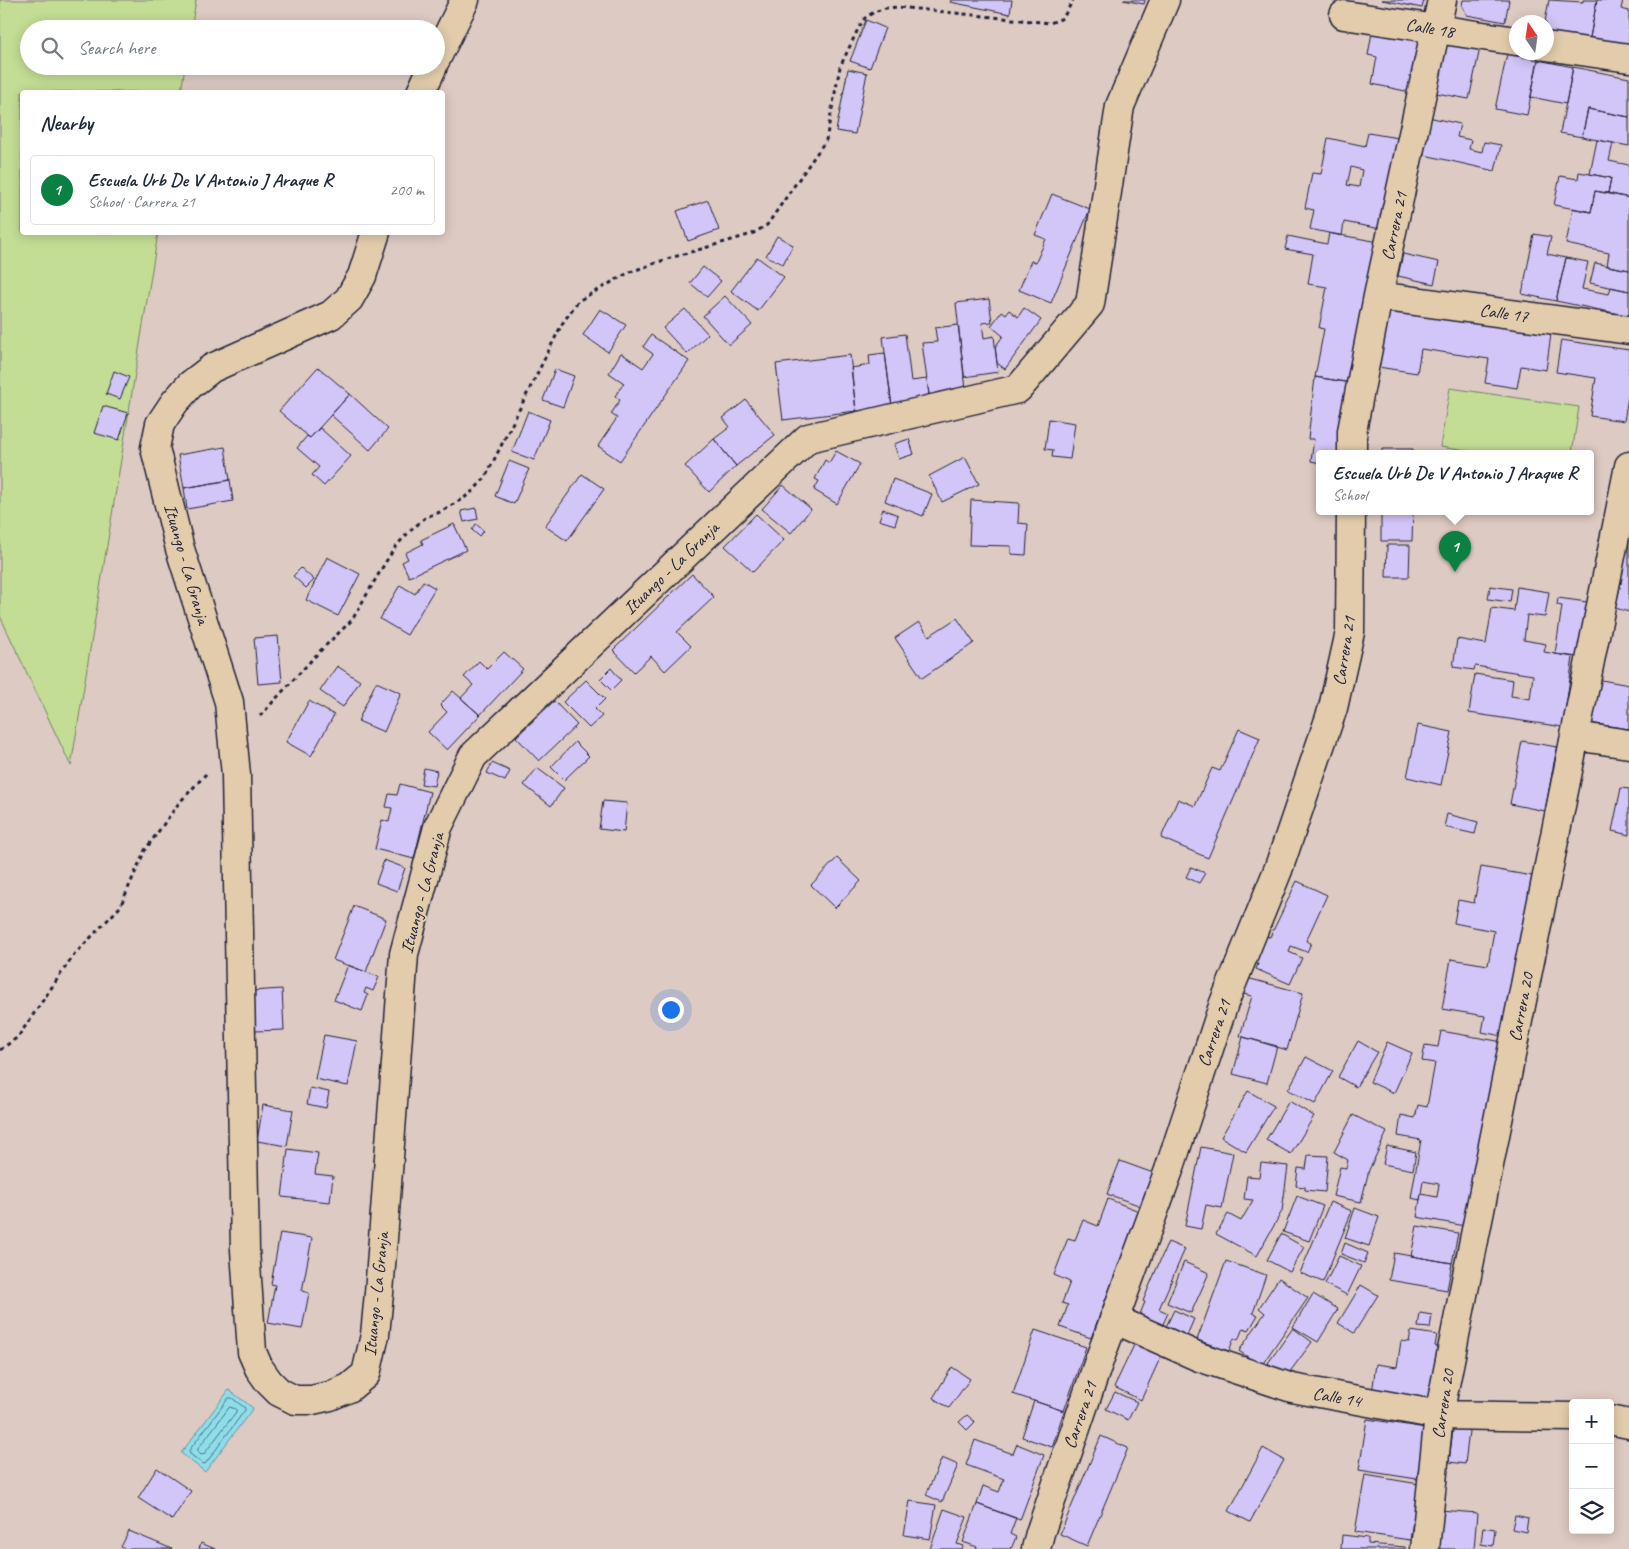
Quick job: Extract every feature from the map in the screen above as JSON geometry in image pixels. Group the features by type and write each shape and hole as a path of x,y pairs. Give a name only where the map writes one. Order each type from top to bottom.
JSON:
{"street":[{"path":"445,40 464,0"},
{"name":"Ituango - La Granja","path":"375,235 362,276 349,299 331,315 212,368 190,385 160,424 156,448 180,549 229,702 236,785 245,1250 252,1352 259,1368 269,1382 279,1392 295,1400 312,1400 330,1396 349,1388 366,1374 375,1335 379,1293 404,954 438,827 473,756 808,438 1018,389 1090,304 1120,106 1165,0"},
{"name":"Carrera 21","path":"1352,450 1352,431 1378,296 1442,0"},
{"name":"Calle 18","path":"1344,15 1509,40"},
{"path":"1554,47 1629,58"},
{"path":"422,90 429,75"},
{"name":"Calle 17","path":"1378,296 1629,330"},
{"name":"Carrera 20","path":"1426,1549 1439,1415 1629,466"},
{"name":"Carrera 21","path":"1036,1549 1040,1532 1114,1319 1169,1170 1224,1003 1278,870 1333,708 1350,632 1351,515"},
{"path":"1575,736 1629,744"},
{"name":"Calle 14","path":"1114,1319 1199,1358 1292,1388 1439,1415 1569,1417"},
{"path":"1614,1421 1629,1424"}],"path":[{"path":"0,1050 18,1037 73,956 120,907 145,850 179,803 319,652 352,620 396,546 426,517 440,512 464,498 485,478 562,324 578,301 630,272 752,234 767,225 826,140 840,67 865,18 874,12 886,8 898,7 1050,23 1062,18 1073,0"}],"green space":[{"path":"0,0 196,0 193,20 20,20 20,75 184,75 181,90 20,90 20,235 158,235 71,766 0,616"},
{"path":"1450,388 1579,407 1572,450 1460,450 1440,447"}],"water":[{"path":"229,1390 253,1408 205,1472 181,1453"}],"building":[{"path":"951,0 1012,0 1010,14 950,2"},
{"path":"1123,0 1145,0 1144,4"},
{"path":"1382,0 1424,0 1422,8"},
{"path":"1463,0 1509,0 1505,22 1467,15 1462,5"},
{"path":"1549,0 1583,2 1583,0 1597,0 1589,43 1554,36 1554,15 1546,15"},
{"path":"1597,0 1623,0 1621,9 1629,11 1629,50 1589,43"},
{"path":"866,20 885,28 870,68 850,61"},
{"path":"1373,27 1422,38 1410,92 1372,84 1377,57 1368,55"},
{"path":"1447,42 1480,48 1469,99 1436,93"},
{"path":"1507,54 1509,54 1509,60 1538,60 1527,115 1495,109"},
{"path":"1538,60 1573,67 1566,104 1531,97"},
{"path":"1573,67 1629,78 1629,117 1588,109 1582,137 1560,133"},
{"path":"848,69 867,73 855,134 836,131"},
{"path":"1588,109 1629,117 1629,146 1582,137"},
{"path":"1428,117 1460,124 1457,137 1471,140 1469,149 1482,152 1484,142 1501,145 1495,171 1420,154"},
{"path":"1368,133 1398,138 1381,229 1344,222 1342,236 1310,229 1314,210 1305,208 1312,173 1321,174 1328,138 1365,146","holes":["1351,167 1362,170 1359,187 1347,185"]},
{"path":"1597,140 1613,143 1609,161 1629,165 1629,198 1608,193 1611,178 1590,174"},
{"path":"1579,172 1611,178 1608,193 1595,191 1591,212 1554,205 1560,176 1578,179"},
{"path":"1595,191 1629,198 1629,270 1607,266 1609,253 1566,244 1573,208 1591,212"},
{"path":"1052,194 1090,209 1051,303 1019,290 1031,261 1036,262 1046,239 1035,235"},
{"path":"708,200 719,230 688,241 677,211"},
{"path":"1329,233 1379,242 1352,383 1315,377 1324,329 1319,328 1327,287 1308,284 1313,254 1285,249 1288,236 1327,244"},
{"path":"1534,234 1551,237 1547,254 1566,258 1556,301 1522,294"},
{"path":"777,236 793,245 783,264 766,256"},
{"path":"1403,254 1439,262 1434,284 1398,276"},
{"path":"757,257 784,277 758,311 731,291"},
{"path":"1566,258 1588,262 1582,289 1609,294 1611,287 1629,291 1629,316 1556,301"},
{"path":"1595,263 1629,270 1629,291 1590,283"},
{"path":"703,267 721,281 707,297 690,283"},
{"path":"725,296 752,325 729,345 703,316"},
{"path":"989,299 992,322 982,323 984,338 994,336 998,372 964,377 956,303"},
{"path":"1024,308 1041,320 1005,369 997,363 995,347 1003,336 991,326 1002,311 1006,314 1009,310 1018,317"},
{"path":"600,309 626,325 608,352 583,335"},
{"path":"685,309 708,334 687,354 663,328"},
{"path":"1387,309 1551,334 1546,370 1521,366 1517,388 1485,383 1489,359 1421,349 1417,373 1378,367"},
{"path":"958,325 967,397 930,402 922,343 937,342 935,328"},
{"path":"905,334 911,381 927,379 930,402 892,407 883,337"},
{"path":"651,335 689,361 620,461 598,446 617,418 611,414 620,400 615,396 624,383 609,373 621,353 643,368 653,354 643,347"},
{"path":"1561,340 1629,350 1629,391 1624,421 1590,416 1596,378 1556,372"},
{"path":"885,353 892,407 856,411 851,368 870,365 869,355"},
{"path":"850,355 856,411 783,420 776,364"},
{"path":"318,367 350,394 310,438 279,411"},
{"path":"555,369 574,376 563,407 543,400"},
{"path":"114,371 129,377 120,399 106,394"},
{"path":"1315,377 1352,383 1343,450 1316,450 1316,462 1311,461 1314,439 1308,439"},
{"path":"350,394 388,429 370,450 331,415"},
{"path":"746,400 775,435 736,466 714,439 730,427 723,418"},
{"path":"103,406 128,413 119,440 94,433"},
{"path":"528,411 550,420 534,460 512,452"},
{"path":"1049,419 1075,423 1070,459 1052,457 1053,450 1045,449"},
{"path":"320,428 351,456 324,486 312,475 319,467 297,448 307,436 310,438"},
{"path":"714,439 736,466 709,492 685,466"},
{"path":"909,439 914,454 899,459 894,444"},
{"path":"225,447 230,480 184,488 178,455"},
{"path":"1382,449 1413,449 1413,450"},
{"path":"836,451 860,464 837,504 814,490 819,481 815,479 825,460 829,463"},
{"path":"965,457 979,484 942,502 929,476"},
{"path":"509,461 529,469 514,504 495,496"},
{"path":"582,474 604,489 567,541 545,526"},
{"path":"893,479 932,494 923,516 885,501"},
{"path":"230,480 233,501 187,509 184,488"},
{"path":"783,485 811,509 791,533 762,509"},
{"path":"971,500 1019,503 1018,523 1028,524 1026,555 1011,554 1011,546 969,545"},
{"path":"476,508 478,519 464,522 461,511"},
{"path":"883,509 898,515 895,525 879,520"},
{"path":"756,514 784,540 753,572 725,546"},
{"path":"1381,515 1413,515 1412,541 1381,541"},
{"path":"1629,521 1629,612 1615,608 1622,578 1616,577"},
{"path":"454,524 466,550 409,577 402,562 408,559 405,553 423,544 421,540"},
{"path":"476,524 484,531 479,536 472,530"},
{"path":"1387,545 1410,545 1409,577 1386,577"},
{"path":"327,557 360,574 338,616 306,600"},
{"path":"301,568 314,580 306,588 293,576"},
{"path":"692,574 714,597 677,632 691,646 665,671 651,656 634,672 613,650"},
{"path":"423,581 435,588 407,635 380,619 400,585 415,594"},
{"path":"1490,586 1512,589 1510,602 1488,599"},
{"path":"1517,587 1549,592 1545,617 1527,615 1524,640 1546,644 1544,652 1573,657 1563,727 1469,713 1475,674 1513,680 1511,696 1530,699 1533,675 1475,666 1474,670 1453,667 1457,639 1486,644 1492,608 1514,611"},
{"path":"1558,598 1587,602 1578,657 1555,654 1562,606 1557,605"},
{"path":"957,618 974,643 922,678 895,638 919,622 929,636"},
{"path":"278,636 282,682 258,684 254,638"},
{"path":"504,652 523,669 480,715 461,698 473,685 464,677 479,661 487,669"},
{"path":"337,666 360,681 343,707 320,691"},
{"path":"611,668 621,680 611,690 600,679"},
{"path":"1596,679 1629,685 1629,729 1589,723"},
{"path":"586,680 605,699 595,709 602,716 589,728 563,702"},
{"path":"376,682 401,693 384,732 358,721"},
{"path":"453,691 480,715 447,750 428,732 447,712 440,705"},
{"path":"309,701 334,715 311,756 286,742"},
{"path":"554,701 577,725 539,761 516,737"},
{"path":"1418,725 1452,732 1441,785 1407,777"},
{"path":"1239,729 1260,738 1208,858 1161,838 1178,799 1195,806 1212,768 1220,771"},
{"path":"1522,741 1557,747 1545,811 1510,804"},
{"path":"575,742 589,756 564,780 551,767"},
{"path":"492,763 510,771 505,781 487,773"},
{"path":"424,768 437,771 434,786 421,784"},
{"path":"537,768 564,788 551,806 524,785"},
{"path":"400,784 430,792 414,859 375,849 382,820 389,822 392,808 386,807 389,794 397,795"},
{"path":"1621,788 1629,789 1629,835 1612,831"},
{"path":"603,801 627,803 624,832 599,829"},
{"path":"1447,814 1478,822 1475,834 1444,827"},
{"path":"837,858 861,881 835,908 811,885"},
{"path":"384,860 405,868 397,891 376,883"},
{"path":"1191,867 1205,873 1199,883 1186,877"},
{"path":"1481,867 1532,876 1502,1036 1482,1032 1485,1016 1442,1009 1451,959 1488,965 1494,931 1454,923 1458,900 1474,903"},
{"path":"1297,881 1327,895 1306,941 1311,943 1307,952 1291,946 1289,952 1302,958 1290,984 1256,969 1258,964 1254,962 1266,936 1270,937"},
{"path":"354,906 386,919 366,972 333,960"},
{"path":"348,965 379,977 373,991 366,988 364,993 368,995 362,1011 334,1000"},
{"path":"1247,978 1303,993 1287,1050 1240,1036 1252,996 1243,994"},
{"path":"282,989 284,1030 254,1031 251,991"},
{"path":"1441,1031 1503,1042 1470,1227 1417,1217 1420,1200 1411,1198 1421,1140 1398,1136 1401,1115 1415,1118 1418,1105 1427,1107 1435,1063 1422,1061 1425,1045 1438,1047","holes":["1423,1181 1439,1184 1437,1197 1421,1194 1420,1197"]},
{"path":"324,1035 357,1041 348,1086 315,1079"},
{"path":"1243,1037 1277,1046 1267,1083 1233,1074"},
{"path":"1358,1041 1377,1052 1356,1087 1338,1077"},
{"path":"1387,1042 1412,1053 1394,1093 1370,1082"},
{"path":"1306,1057 1333,1071 1315,1104 1288,1090"},
{"path":"310,1088 329,1092 326,1108 307,1104"},
{"path":"1248,1091 1274,1106 1246,1152 1221,1137"},
{"path":"1289,1101 1314,1116 1291,1154 1266,1140"},
{"path":"263,1105 293,1110 287,1146 257,1141"},
{"path":"1353,1115 1387,1132 1369,1170 1361,1202 1333,1196 1340,1167 1346,1168 1348,1160 1334,1152"},
{"path":"1387,1146 1416,1152 1413,1170 1383,1164"},
{"path":"1201,1147 1233,1153 1222,1208 1206,1205 1201,1229 1185,1226"},
{"path":"288,1149 318,1153 315,1174 333,1176 330,1202 282,1197"},
{"path":"1308,1155 1328,1156 1325,1192 1305,1190 1305,1187 1296,1186 1298,1168 1306,1169"},
{"path":"1120,1161 1156,1174 1144,1207 1107,1194"},
{"path":"1261,1163 1288,1166 1282,1211 1257,1256 1216,1234 1228,1214 1241,1221 1253,1200 1244,1199 1247,1176 1259,1177"},
{"path":"1297,1196 1323,1206 1309,1241 1283,1232"},
{"path":"1108,1199 1139,1211 1091,1338 1060,1327 1068,1305 1062,1303 1070,1282 1054,1275 1068,1238 1075,1240 1083,1220 1098,1226"},
{"path":"1330,1202 1352,1211 1323,1282 1300,1273"},
{"path":"1355,1208 1379,1217 1369,1246 1345,1238"},
{"path":"1417,1226 1458,1233 1452,1263 1411,1256"},
{"path":"280,1233 312,1238 302,1291 309,1293 302,1329 268,1323 275,1285 271,1284"},
{"path":"1281,1234 1304,1247 1290,1272 1267,1260"},
{"path":"1168,1242 1185,1249 1159,1309 1168,1313 1159,1333 1136,1324 1145,1302 1143,1301"},
{"path":"1345,1243 1368,1253 1364,1263 1341,1254"},
{"path":"1394,1253 1452,1263 1447,1290 1389,1280"},
{"path":"1339,1256 1361,1266 1347,1295 1325,1284"},
{"path":"1226,1261 1266,1275 1253,1313 1258,1315 1249,1330 1243,1328 1238,1340 1234,1338 1229,1351 1197,1340"},
{"path":"1184,1262 1209,1273 1191,1313 1167,1303"},
{"path":"1279,1278 1308,1298 1261,1366 1239,1351 1265,1313 1259,1308"},
{"path":"1361,1285 1378,1295 1354,1333 1338,1323"},
{"path":"1313,1294 1338,1309 1318,1342 1293,1327"},
{"path":"1174,1310 1194,1319 1184,1342 1163,1333"},
{"path":"1420,1313 1432,1315 1430,1328 1418,1327"},
{"path":"1293,1328 1312,1342 1286,1377 1268,1363"},
{"path":"1035,1330 1086,1347 1064,1411 1013,1394"},
{"path":"1411,1331 1437,1335 1435,1346 1442,1348 1433,1402 1372,1393 1376,1364 1397,1367 1401,1341 1409,1342"},
{"path":"1136,1341 1162,1354 1141,1400 1114,1387"},
{"path":"952,1367 970,1379 949,1408 933,1398"},
{"path":"1115,1392 1137,1402 1128,1420 1106,1409"},
{"path":"1034,1401 1064,1411 1052,1447 1022,1437"},
{"path":"967,1415 975,1422 967,1430 959,1422"},
{"path":"1367,1419 1426,1428 1417,1479 1359,1470"},
{"path":"1454,1421 1470,1423 1465,1464 1449,1462"},
{"path":"1101,1436 1128,1448 1087,1546 1060,1534"},
{"path":"975,1440 1013,1454 1017,1444 1044,1455 1020,1520 977,1504 983,1486 999,1492 1004,1479 966,1465"},
{"path":"1263,1448 1284,1460 1250,1522 1229,1511"},
{"path":"942,1458 958,1465 942,1502 926,1495"},
{"path":"157,1468 191,1491 172,1520 138,1498"},
{"path":"1365,1475 1419,1484 1410,1540 1355,1532"},
{"path":"910,1501 936,1505 930,1539 904,1535"},
{"path":"977,1504 1016,1518 1010,1534 1016,1537 1011,1549 976,1549 977,1547 963,1542"},
{"path":"944,1509 967,1517 957,1544 963,1546 962,1549 930,1549"},
{"path":"1440,1510 1477,1513 1474,1549 1436,1549"},
{"path":"1515,1515 1528,1518 1526,1532 1512,1529"},
{"path":"1483,1527 1495,1529 1493,1546 1481,1544"},
{"path":"129,1531 172,1549 124,1549 121,1547"},
{"path":"1342,1535 1368,1538 1368,1544 1405,1547 1405,1549 1341,1549"},
{"path":"201,1543 215,1549 199,1549"}],"place":[{"name":"Escuela Urb De V Antonio J Araque R","path":"1455,572"}]}
